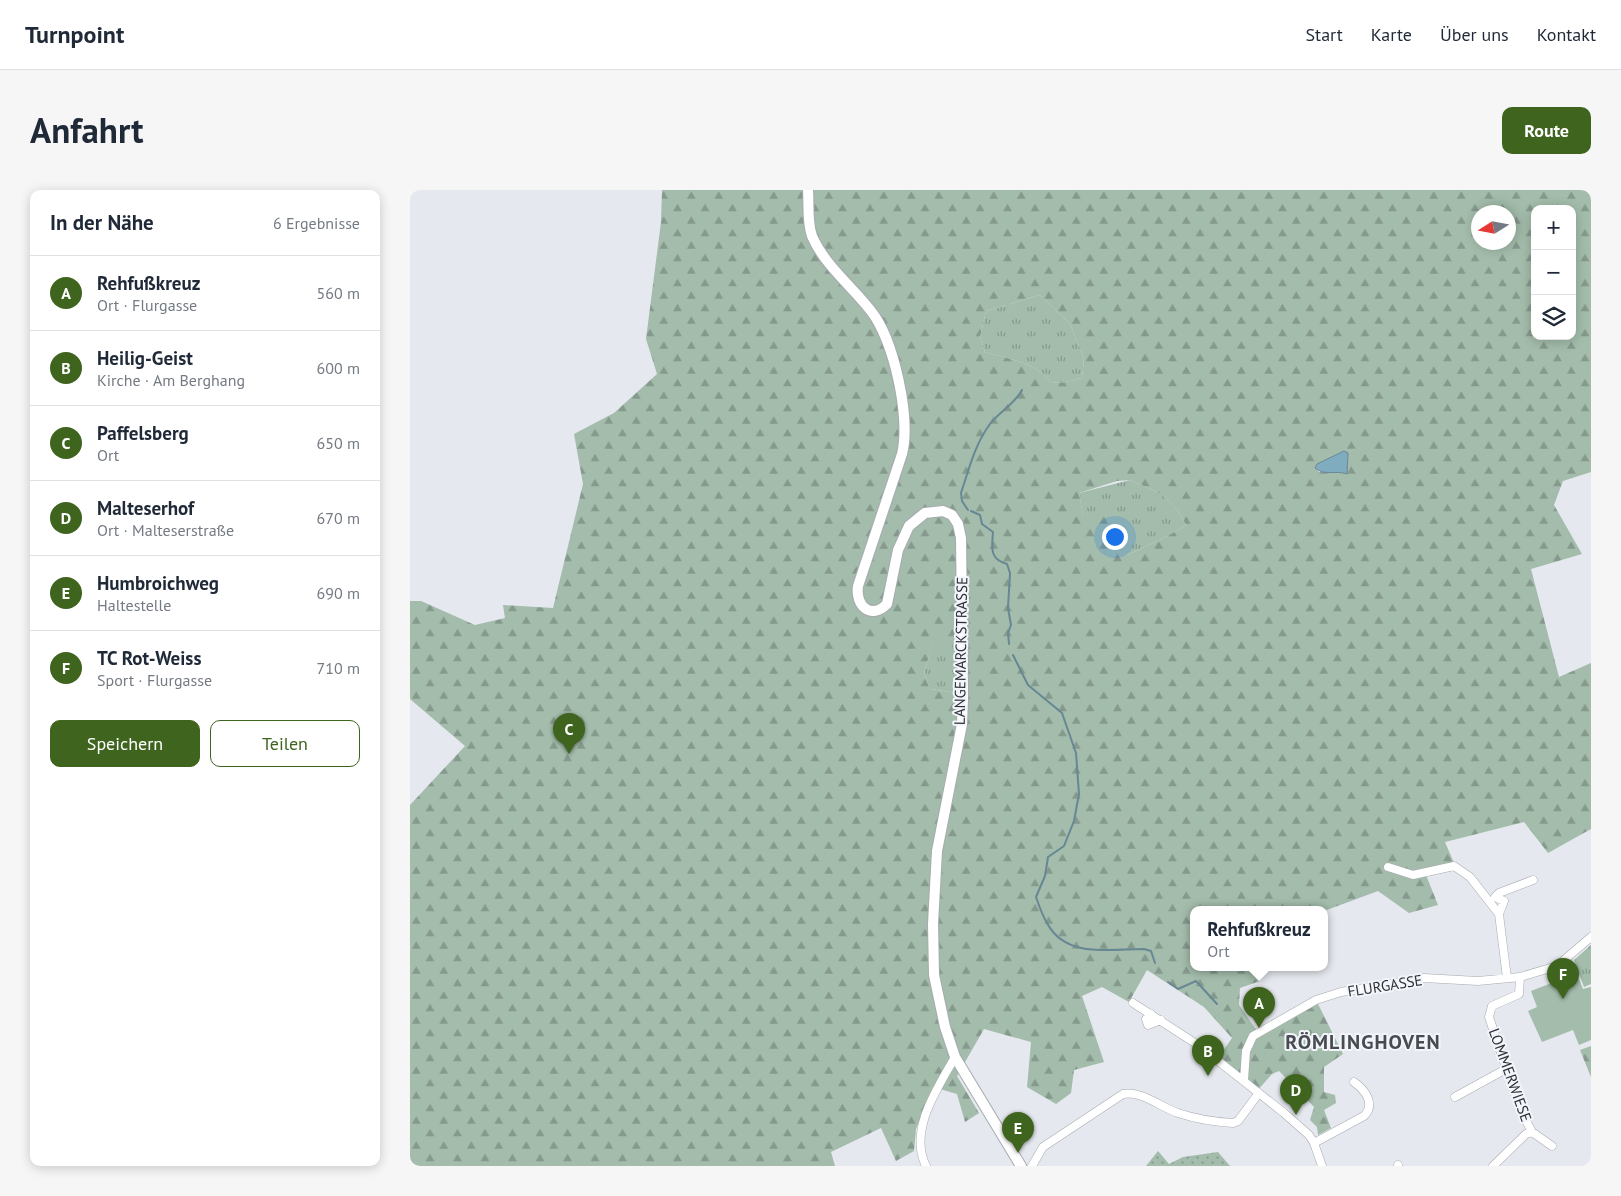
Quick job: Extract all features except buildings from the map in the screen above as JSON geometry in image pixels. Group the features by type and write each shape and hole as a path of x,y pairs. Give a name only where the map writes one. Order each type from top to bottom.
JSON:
{"main road":[{"name":"LANGEMARCKSTRASSE","path":"808,190 811,234 821,253 872,312 889,347 906,429 899,465 858,586 857,600 860,605 869,612 875,612 887,604 902,537 909,526 925,513 943,511 952,515 958,524 961,538 962,724 937,851 932,946 938,1002 955,1056 1021,1166"}],"street":[{"path":"1388,867 1413,875 1454,866 1470,877 1493,900 1499,914 1507,978"},
{"path":"1493,900 1499,893 1533,880"},
{"name":"FLURGASSE","path":"1244,1080 1246,1051 1253,1036 1322,998 1341,992 1424,978 1478,981 1520,977 1556,966 1591,937"},
{"name":"LOMMERWIESE","path":"1520,977 1519,994 1492,1006 1489,1017 1520,1109 1532,1132 1552,1146"},
{"path":"1133,1003 1161,1020 1244,1080 1309,1135 1314,1143 1322,1166"},
{"path":"926,1166 920,1152 924,1119 955,1056"},
{"path":"1455,1097 1506,1069"},
{"path":"1314,1143 1369,1111 1370,1104 1365,1090 1354,1082"},
{"path":"1032,1166 1043,1147 1123,1094 1138,1094 1161,1107 1182,1114 1233,1123 1238,1121 1258,1092"},
{"name":"LOMMERWIESE","path":"1493,1166 1526,1134 1532,1132"}],"green space":[{"path":"662,190 1591,190 1591,472 1563,481 1554,505 1582,554 1531,569 1559,677 1591,663 1591,829 1548,853 1524,822 1445,842 1454,863 1424,870 1438,905 1409,913 1378,891 1328,910 1328,906 1190,906 1190,971 1256,971 1260,981 1240,988 1239,1005 1258,1032 1316,1000 1343,1054 1324,1067 1324,1092 1335,1095 1336,1103 1324,1110 1331,1128 1318,1135 1317,1127 1310,1120 1314,1107 1279,1071 1272,1074 1257,1091 1218,1058 1232,1038 1204,1007 1147,970 1129,1002 1102,987 1082,996 1104,1062 1074,1070 1071,1093 1056,1104 1027,1087 1031,1042 984,1029 957,1076 979,1113 965,1122 957,1094 933,1087 916,1129 914,1151 896,1161 881,1128 831,1152 835,1166 410,1166 410,805 465,746 410,699 410,601 421,601 475,625 505,618 503,605 553,608 583,484 574,434 614,413 657,374 646,339 661,222","holes":["1040,295 1070,324 1084,358 1082,378 1061,383 1051,382 1045,375 1030,366 985,352 980,337 986,311","1344,451 1348,460 1346,474 1341,472 1319,472 1315,468 1317,464","1130,480 1164,496 1175,507 1186,525 1164,538 1127,555 1123,515 1083,515 1079,493 1117,481","956,641 957,693 930,689 924,673 933,642"]},
{"path":"1040,295 1070,324 1084,358 1082,378 1061,383 1051,382 1045,375 1030,366 985,352 980,337 986,311"},
{"path":"1130,480 1164,496 1175,507 1186,525 1164,538 1127,555 1083,516 1079,493"},
{"path":"933,641 957,641 957,693 930,689 924,673"},
{"path":"1591,945 1591,984 1584,987 1574,960"},
{"path":"1571,960 1583,989 1591,987 1591,1040 1579,1045 1573,1030 1542,1042 1528,1011 1537,1007 1531,991 1562,979 1558,969"},
{"path":"1591,1046 1591,1077 1580,1050"},
{"path":"1158,1151 1169,1164 1183,1157 1218,1152 1230,1166 1146,1166"}],"water":[{"path":"1344,451 1348,453 1347,474 1322,472 1315,468 1317,464"}],"waterway":[{"path":"968,510 962,501 961,493 976,448 990,424 1015,400 1022,390"},
{"path":"971,511 980,515 982,524 993,532 992,548 994,556 1007,564 1010,573 1008,608 1011,625 1008,633 1009,644"},
{"path":"1013,655 1028,685 1062,713 1076,753 1079,794 1074,821 1064,846 1048,857 1045,876 1036,897 1044,917 1055,934 1077,947 1090,950 1144,949 1151,951 1155,963"},
{"path":"1168,982 1178,989 1196,981 1217,1004"}],"place":[{"name":"Paffelsberg","path":"569,754"},
{"name":"TC Rot-Weiss","path":"1563,999"},
{"name":"Rehfußkreuz","path":"1259,1028"},
{"name":"Heilig-Geist","path":"1208,1076"},
{"name":"Malteserhof","path":"1296,1115"},
{"name":"Humbroichweg","path":"1018,1153"}],"district":[{"name":"RÖMLINGHOVEN","path":"1363,1042"}]}
